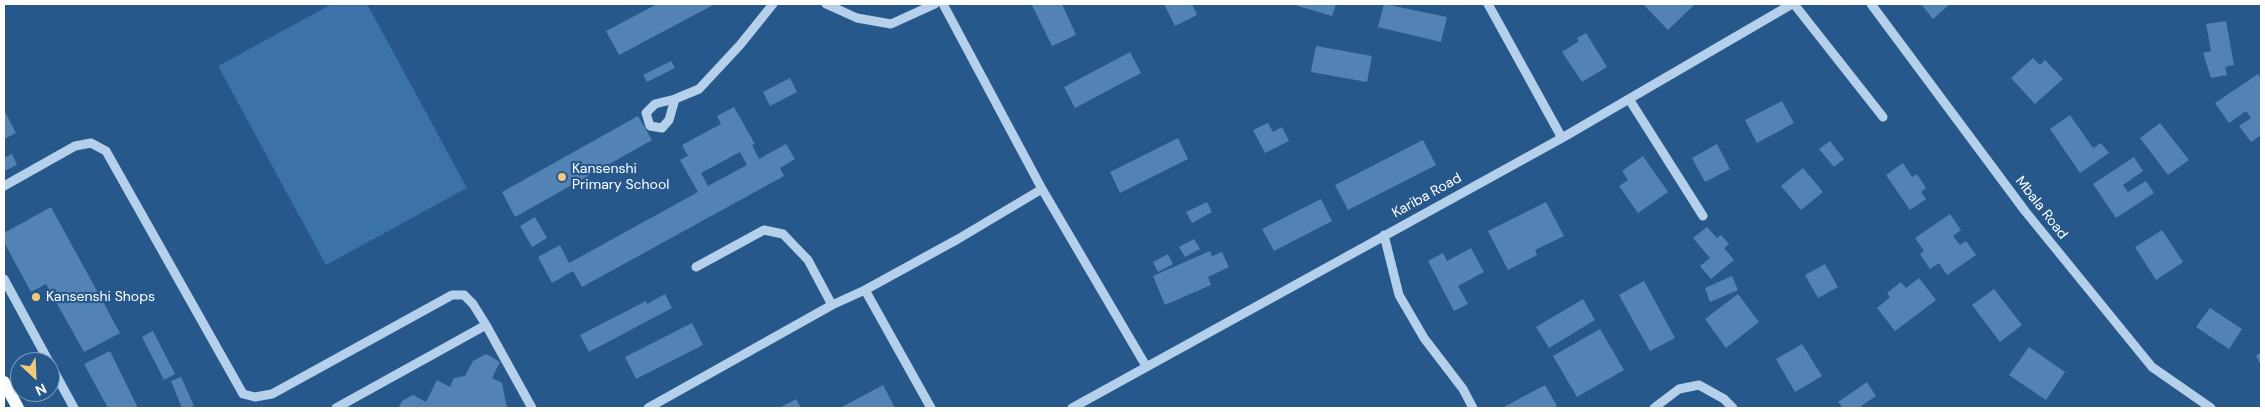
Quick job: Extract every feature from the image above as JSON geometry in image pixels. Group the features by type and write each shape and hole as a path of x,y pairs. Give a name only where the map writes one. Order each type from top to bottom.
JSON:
{"main road":[{"path":"4,382 18,408"}],"street":[{"path":"675,99 699,89 740,45 773,4"},
{"path":"826,4 857,18 891,24 935,4"},
{"path":"943,4 1042,189 1146,366"},
{"path":"1488,4 1562,138"},
{"path":"1793,4 1883,117"},
{"name":"Kariba Road","path":"1072,408 1562,138 1793,4"},
{"name":"Mbala Road","path":"1872,4 2025,211 2152,367 2211,408"},
{"path":"1629,99 1703,216"},
{"path":"4,186 75,146 91,143 106,151 243,394 255,397 272,394 452,295 464,295 473,304 486,325 532,408"},
{"path":"648,408 832,305 865,290 1042,189"},
{"path":"696,267 764,230 784,234 808,260 832,305"},
{"path":"1384,235 1399,295 1424,338 1454,375 1473,408"},
{"path":"4,279 44,352"},
{"path":"865,290 931,408"},
{"path":"336,408 486,325"},
{"path":"60,382 74,408"},
{"path":"1654,408 1679,389 1699,385 1724,399 1733,408"}],"shaded area":[{"path":"332,4 367,4 467,188 326,265 218,66"}],"building":[{"path":"657,4 715,4 619,55 606,31"},
{"path":"1062,4 1076,35 1052,46 1032,5"},
{"path":"1164,4 1192,4 1197,15 1175,26"},
{"path":"1291,4 1336,4 1332,16"},
{"path":"1384,4 1447,17 1441,42 1378,27"},
{"path":"1643,4 1693,4 1694,5 1668,30"},
{"path":"1921,4 1950,4 1933,19"},
{"path":"2226,21 2234,65 2225,67 2227,75 2211,78 2203,53 2211,51 2206,24"},
{"path":"1586,33 1607,67 1582,82 1562,52 1579,41 1577,38"},
{"path":"1316,46 1372,56 1367,82 1311,72"},
{"path":"1130,52 1141,73 1075,108 1064,87"},
{"path":"2033,58 2040,65 2045,60 2063,79 2035,104 2011,78"},
{"path":"671,61 675,68 647,82 643,75"},
{"path":"2258,74 2261,79 2261,135 2251,142 2239,126 2251,118 2246,111 2229,123 2215,103"},
{"path":"790,78 797,92 770,106 763,92"},
{"path":"1782,101 1794,123 1757,143 1745,120"},
{"path":"734,107 755,144 752,145 759,159 786,144 795,159 780,168 784,176 582,287 573,271 552,283 538,257 560,245 569,263 698,192 680,160 688,156 682,145 721,124 717,116","holes":["740,152 747,165 708,186 701,173"]},
{"path":"4,110 16,133 4,139"},
{"path":"2070,115 2093,148 2101,143 2109,153 2080,173 2050,129"},
{"path":"638,116 652,140 515,217 502,192"},
{"path":"1268,123 1273,132 1282,127 1289,141 1265,153 1253,130"},
{"path":"2160,123 2189,160 2168,175 2140,138"},
{"path":"1178,138 1188,159 1120,193 1110,172"},
{"path":"1423,140 1436,165 1348,210 1335,185"},
{"path":"1830,141 1844,159 1834,167 1819,149"},
{"path":"1717,144 1730,169 1705,182 1692,158"},
{"path":"12,154 17,165 4,171 4,158"},
{"path":"1643,156 1668,192 1638,213 1619,186 1628,180 1622,171"},
{"path":"2134,157 2143,171 2123,185 2128,192 2146,181 2154,193 2116,218 2093,184"},
{"path":"1903,163 1912,177 1917,174 1926,188 1921,192 1926,199 1910,210 1886,175"},
{"path":"1803,168 1823,192 1801,210 1781,186"},
{"path":"1321,199 1332,221 1274,251 1262,229"},
{"path":"1207,202 1212,212 1192,223 1186,212"},
{"path":"1546,202 1564,236 1535,250 1537,255 1508,270 1488,231"},
{"path":"51,207 120,333 84,352 46,284 31,292 4,242 4,233"},
{"path":"1950,214 1961,230 1953,236 1960,245 1966,241 1976,255 1947,275 1939,263 1930,269 1920,254 1924,251 1915,238"},
{"path":"535,217 547,238 532,247 520,226"},
{"path":"1707,227 1717,238 1721,235 1729,244 1724,248 1734,260 1711,279 1700,266 1710,258 1693,238"},
{"path":"2162,230 2183,262 2156,280 2135,247"},
{"path":"1194,239 1200,249 1185,257 1179,247"},
{"path":"1471,248 1484,272 1458,286 1468,304 1454,311 1428,261 1443,253 1447,261"},
{"path":"1210,251 1212,256 1222,252 1229,267 1208,277 1211,285 1165,305 1153,276"},
{"path":"1168,254 1173,264 1158,272 1153,262"},
{"path":"1825,264 1838,287 1818,298 1805,275"},
{"path":"1732,276 1738,290 1710,302 1705,288"},
{"path":"1919,278 1936,300 1895,331 1877,308 1890,297 1887,293 1901,282 1906,288"},
{"path":"1644,281 1675,338 1650,351 1619,295"},
{"path":"1994,289 2022,325 2000,342 1972,305"},
{"path":"665,294 672,308 589,352 580,335 646,301 647,304"},
{"path":"1738,294 1759,322 1726,348 1705,319"},
{"path":"1583,299 1595,320 1549,348 1536,327"},
{"path":"2210,308 2242,329 2229,349 2196,327"},
{"path":"692,323 703,345 636,379 625,357"},
{"path":"1600,329 1624,370 1577,397 1553,356"},
{"path":"153,331 175,374 164,380 142,337"},
{"path":"1802,344 1822,376 1795,392 1776,359"},
{"path":"2029,347 2065,372 2046,400 2009,375"},
{"path":"110,351 138,408 108,408 84,364"},
{"path":"2261,352 2261,365 2256,356"},
{"path":"486,354 500,362 492,378 502,383 507,408 398,408 402,401 413,395 426,402 437,380 450,387 454,378 465,376 473,361"},
{"path":"181,377 194,406 188,408 182,408 171,381"},
{"path":"1867,382 1876,396 1861,406 1863,408 1843,408 1838,402"},
{"path":"883,385 895,408 840,408"},
{"path":"1545,385 1557,406 1553,408 1502,408"},
{"path":"796,399 801,408 779,408"}],"place":[{"name":"Kansenshi Primary School","path":"562,177"},
{"name":"Kansenshi Shops","path":"36,297"}]}
